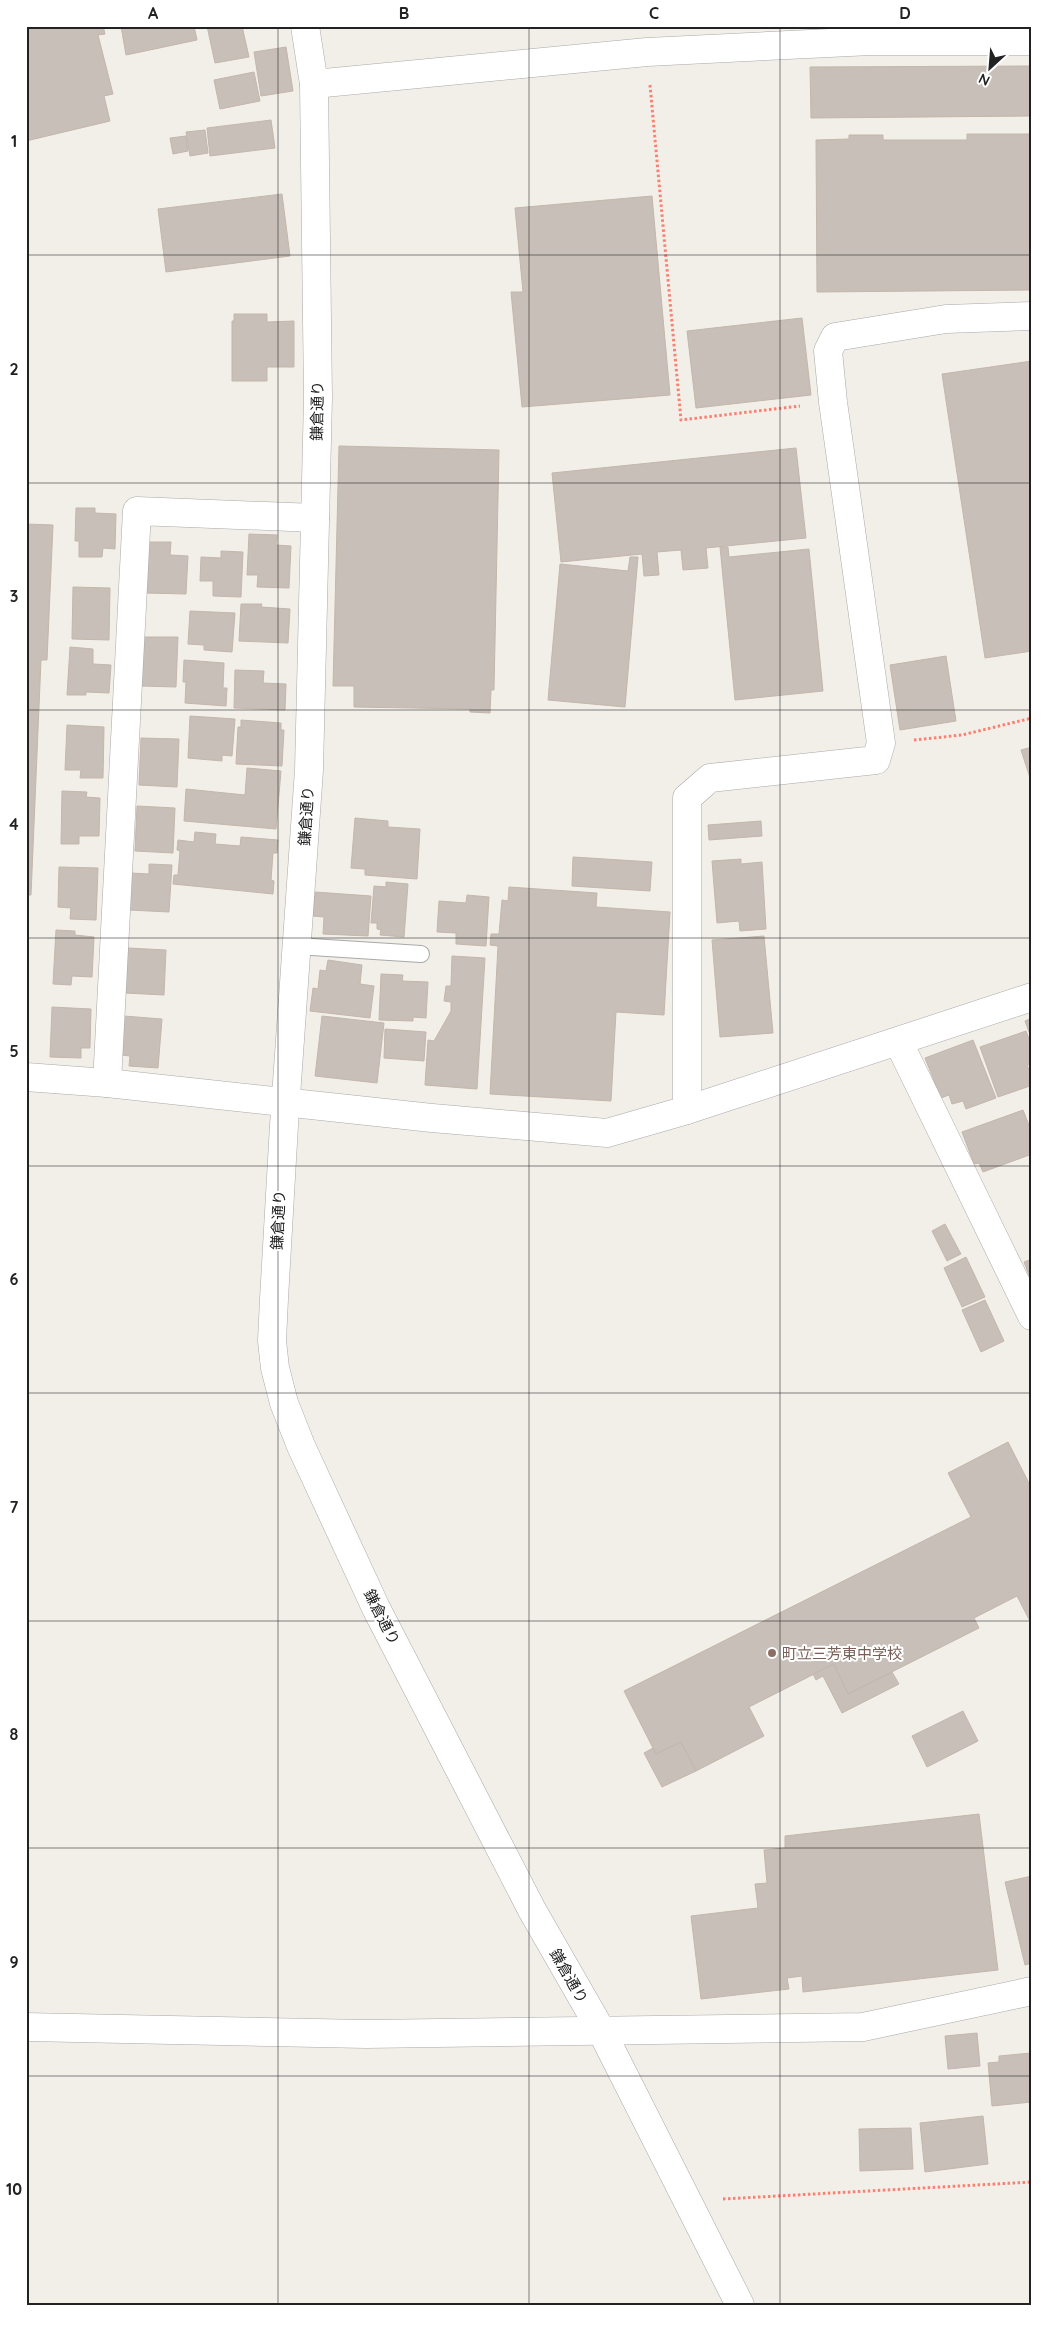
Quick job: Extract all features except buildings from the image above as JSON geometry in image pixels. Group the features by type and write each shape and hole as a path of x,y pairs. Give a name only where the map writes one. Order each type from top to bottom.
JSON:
{"street":[{"name":"鎌倉通り","path":"305,26 314,84 318,398 309,770 285,1103 272,1341 275,1368 284,1403 301,1446 376,1608 532,1910 602,2032 740,2305"},
{"path":"314,84 647,52 870,41 1032,41"},
{"path":"687,1110 687,798 710,778 876,760 881,743 833,402 828,351 835,336 946,318 1032,316"},
{"path":"107,1083 137,511 315,518"},
{"path":"26,1077 107,1083 285,1103 607,1133 687,1110 1032,997"},
{"path":"899,1042 1032,1316"},
{"path":"26,2027 366,2034 863,2027 1032,1991"}],"lane":[{"path":"296,946 421,954"}],"path":[{"path":"647,52 681,420 833,402"},
{"path":"881,743 962,734 1032,718"},
{"path":"687,2201 1032,2182"}],"place":[{"name":"町立三芳東中学校","path":"772,1653"}]}
